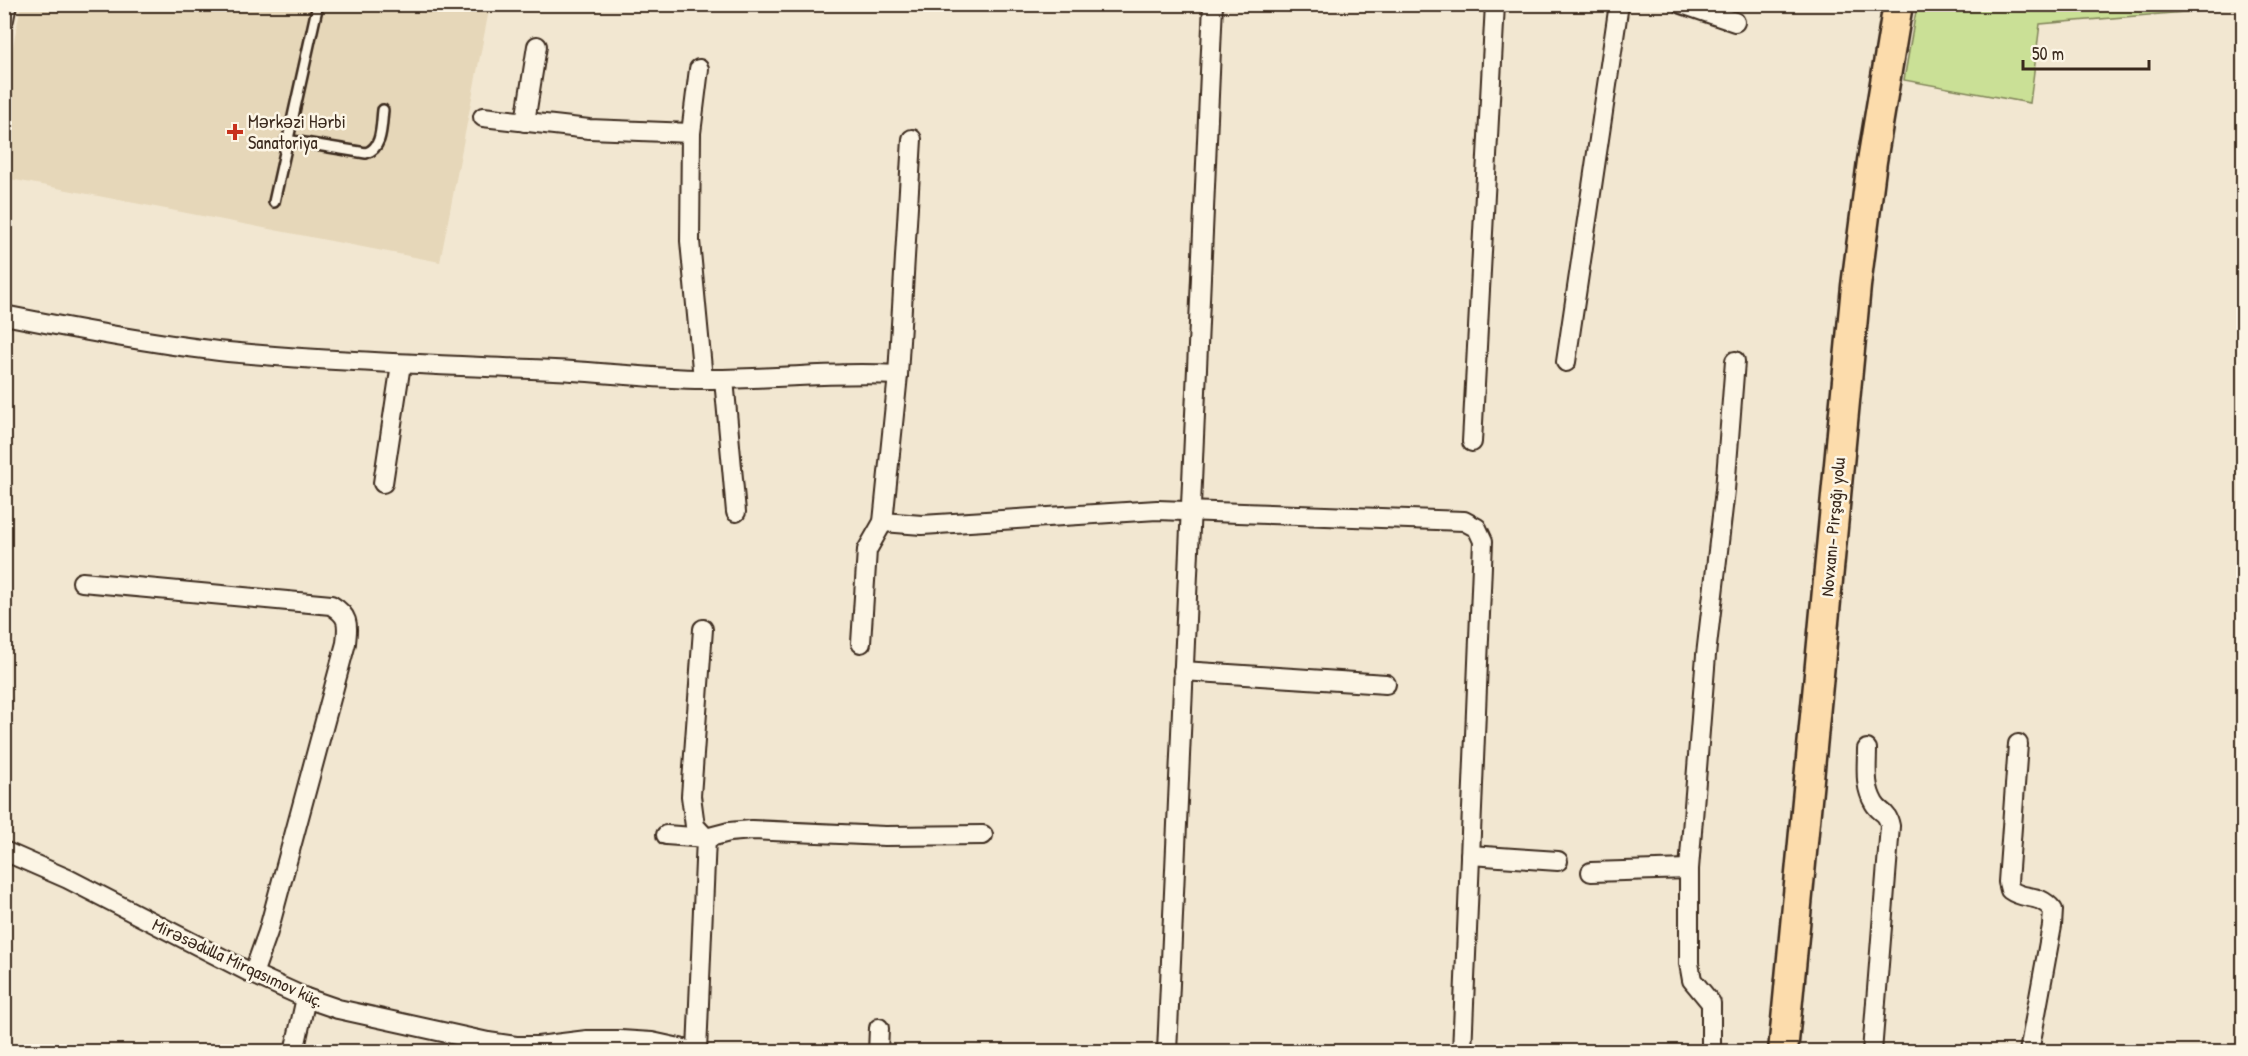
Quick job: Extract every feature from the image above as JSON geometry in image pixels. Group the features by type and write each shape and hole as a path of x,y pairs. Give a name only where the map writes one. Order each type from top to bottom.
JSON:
{"main road":[{"name":"Novxanı- Pirşağı yolu","path":"1783,1052 1856,286 1872,160 1899,4"}],"street":[{"path":"4,19 8,4"},
{"path":"1167,1052 1214,4"},
{"path":"1472,442 1495,4"},
{"path":"1566,362 1618,4"},
{"path":"1682,4 1735,22"},
{"path":"525,122 537,46"},
{"path":"699,69 692,134 690,241 703,379"},
{"path":"483,117 589,129 692,134"},
{"path":"861,643 867,550 883,522 898,375 912,139"},
{"path":"4,315 169,345 228,352 401,364 703,379 854,373 898,375"},
{"path":"1711,1052 1711,1003 1692,980 1689,963 1689,869 1706,655 1725,490 1735,361"},
{"path":"383,483 401,364"},
{"path":"724,379 736,512"},
{"path":"883,522 922,525 1108,512 1190,511 1464,521 1477,528 1484,541 1462,1052"},
{"path":"82,582 331,605 343,613 348,626 346,643 268,932 253,974"},
{"path":"698,1052 706,838 695,826 692,804 703,629"},
{"path":"1183,671 1386,684"},
{"path":"2018,744 2008,882 2010,890 2045,901 2053,910 2029,1052"},
{"path":"1867,749 1867,788 1875,806 1888,816 1890,826 1872,1052"},
{"path":"666,835 706,838 729,832 753,830 885,836 983,835"},
{"name":"Mirəsədulla Mirqasımov küç.","path":"4,851 68,879 306,999 358,1014 488,1042 538,1046 587,1040 620,1040 652,1042 698,1052"},
{"path":"1470,855 1558,861"},
{"path":"1591,872 1689,869"},
{"path":"294,1052 306,999"},
{"path":"878,1052 879,1028"}],"lane":[{"path":"274,202 318,4"},
{"path":"286,140 366,153 373,151 378,144 383,110"}],"shaded area":[{"name":"Mərkəzi Hərbi Sanatoriya","path":"21,5 490,5 440,262 5,178 5,87"}],"green space":[{"path":"2243,4 2244,7 2040,24 2030,103 1904,80 1917,5"}],"place":[{"name":"Mərkəzi Hərbi Sanatoriya","path":"235,132"}]}
